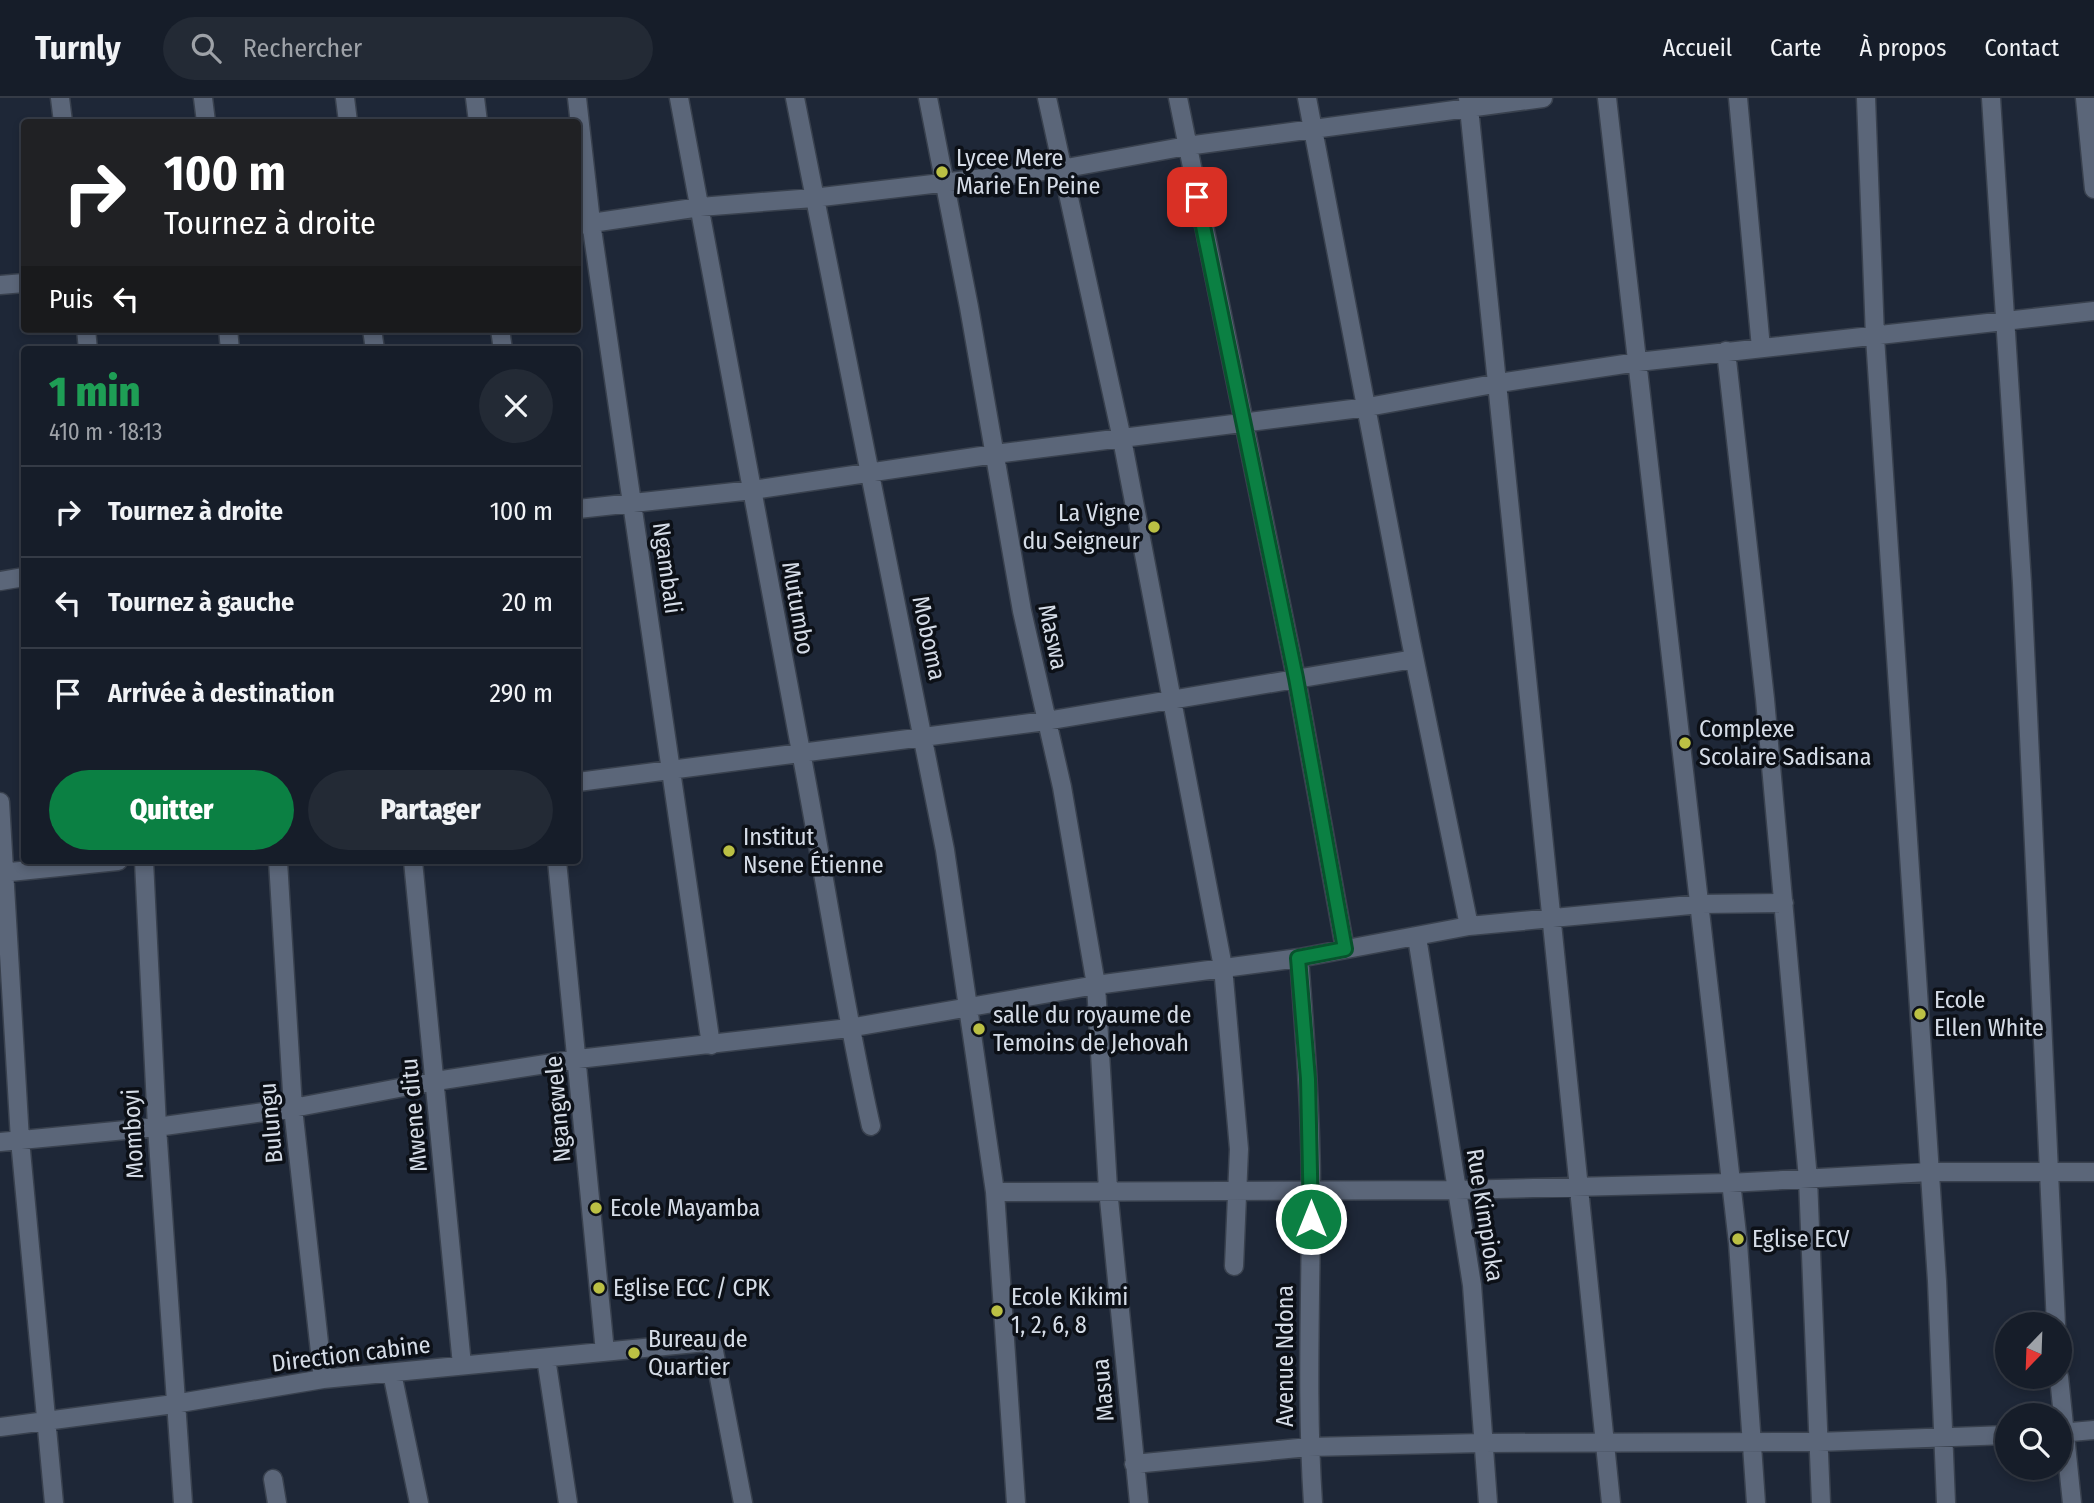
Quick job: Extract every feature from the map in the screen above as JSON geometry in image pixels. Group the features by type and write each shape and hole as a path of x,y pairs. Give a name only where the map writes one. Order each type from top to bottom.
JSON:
{"street":[{"path":"60,98 63,119"},
{"path":"203,98 206,119"},
{"path":"345,98 348,119"},
{"path":"475,98 478,119"},
{"name":"Ngambali","path":"577,98 578,119"},
{"name":"Mutumbo","path":"679,98 753,489 775,627 801,753 849,1028 872,1126"},
{"name":"Moboma","path":"795,98 813,198 925,737 970,1010 995,1192 1016,1503"},
{"name":"Maswa","path":"928,98 1022,611 1062,787 1096,985 1108,1189"},
{"path":"1047,98 1122,439 1223,967 1239,1149 1234,1266"},
{"path":"1178,98 1242,424 1296,678 1345,949"},
{"path":"1307,98 1414,659 1469,926"},
{"path":"584,223 700,207 813,198 1061,169 1187,146 1314,129 1469,103 1543,98"},
{"path":"1607,98 1701,904 1729,1183 1738,1243 1756,1503"},
{"path":"1738,98 1761,348"},
{"path":"1866,98 1875,337 1929,1172 1945,1503"},
{"path":"1991,98 2022,583 2055,1312"},
{"path":"2085,98 2094,189"},
{"path":"1469,103 1611,1503"},
{"name":"Ngambali","path":"581,169 584,223 632,503 711,1045"},
{"path":"0,285 21,283"},
{"path":"581,509 753,489 995,454 1368,407 1499,383 1638,362 2004,324 2094,312"},
{"path":"1726,351 1784,903 1808,1180 1821,1503"},
{"path":"0,580 21,577"},
{"path":"581,782 1046,721 1414,659"},
{"path":"0,802 20,1139 54,1503"},
{"path":"3,873 89,864"},
{"name":"Momboyi","path":"144,864 157,1127 174,1404 183,1503"},
{"name":"Bulungu","path":"278,864 293,1108 323,1379"},
{"name":"Mwene ditu","path":"413,864 462,1365"},
{"name":"Ngangwele","path":"556,864 578,1059 605,1352"},
{"path":"0,1142 157,1127 293,1108 436,1081 578,1059 849,1028 970,1010 1096,985 1298,958 1469,926 1701,904 1784,903"},
{"name":"Rue Kimpioka","path":"1417,937 1472,1285 1488,1503"},
{"name":"Avenue Ndona","path":"1298,958 1308,1079 1311,1192 1309,1447 1313,1503"},
{"path":"995,1192 1108,1189 1311,1192 1729,1183 1929,1172 2094,1172"},
{"name":"Masua","path":"1108,1189 1139,1503"},
{"name":"Direction cabine","path":"0,1427 174,1404 323,1379 710,1343 713,1346 743,1503"},
{"path":"546,1358 568,1503"},
{"path":"392,1373 419,1503"},
{"path":"2072,1432 2094,1430"},
{"path":"1134,1464 1309,1447 1482,1443 1818,1442 1995,1436"},
{"path":"273,1479 277,1503"},
{"path":"2069,1480 2072,1503"}],"place":[{"name":"Lycee Mere Marie En Peine","path":"942,172"},
{"name":"La Vigne du Seigneur","path":"1154,527"},
{"name":"Complexe Scolaire Sadisana","path":"1685,743"},
{"name":"Institut Nsene Étienne","path":"729,851"},
{"name":"Ecole Ellen White","path":"1920,1014"},
{"name":"salle du royaume de Temoins de Jehovah","path":"979,1029"},
{"name":"Ecole Mayamba","path":"596,1208"},
{"name":"Eglise ECV","path":"1738,1239"},
{"name":"Eglise ECC / CPK","path":"599,1288"},
{"name":"Ecole Kikimi 1, 2, 6, 8","path":"997,1311"},
{"name":"Bureau de Quartier","path":"634,1353"}],"route":[{"path":"1197,197 1296,678 1345,949 1298,958 1308,1079 1311,1219"}]}
